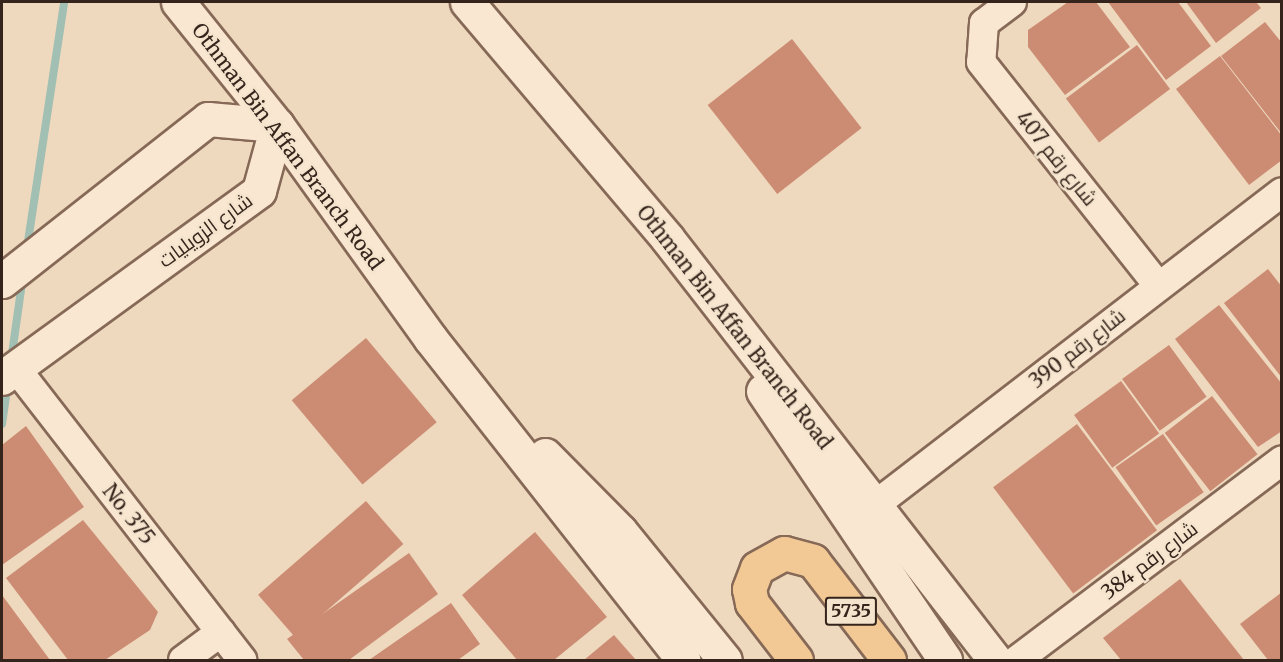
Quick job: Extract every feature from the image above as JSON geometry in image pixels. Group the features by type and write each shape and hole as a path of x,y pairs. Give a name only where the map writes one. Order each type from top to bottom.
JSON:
{"main road":[{"name":"Othman Bin Affan Branch Road","path":"178,2 277,125 430,338 683,660"},
{"name":"Othman Bin Affan Branch Road","path":"467,2 666,238 995,660"},
{"path":"2,281 208,119 277,125"},
{"name":"شارع الزويليات","path":"8,372 259,191 277,125"},
{"path":"666,238 822,484 945,660"},
{"path":"430,338 620,531 725,660"},
{"name":"5735","path":"796,660 752,603 750,576 765,562 784,553 813,561 889,660"}],"street":[{"name":"شارع رقم 407","path":"1012,2 984,23 981,62 1158,285"},
{"name":"شارع رقم 390","path":"875,505 1281,192"},
{"name":"No. 375","path":"8,372 242,660"},
{"name":"شارع رقم 384","path":"1017,660 1281,460"},
{"path":"183,660 221,632"}],"building":[{"path":"1068,2 1096,2 1130,47 1065,95 1028,47 1028,30"},
{"path":"1108,2 1178,2 1211,46 1166,80"},
{"path":"1186,2 1256,2 1261,8 1216,43"},
{"path":"1265,22 1282,43 1282,134 1221,56"},
{"path":"792,39 862,128 777,194 708,105"},
{"path":"1137,45 1170,89 1099,142 1066,99"},
{"path":"1220,56 1282,136 1282,160 1249,185 1176,89"},
{"path":"1268,269 1282,287 1282,378 1224,303"},
{"path":"1219,305 1282,384 1282,431 1258,447 1175,339"},
{"path":"366,338 437,422 362,485 292,400"},
{"path":"1169,345 1207,397 1160,431 1122,379"},
{"path":"1121,381 1159,434 1112,468 1074,415"},
{"path":"1212,396 1258,454 1210,491 1165,433"},
{"path":"1077,424 1157,530 1073,593 993,487"},
{"path":"26,426 84,507 2,565 2,445"},
{"path":"1163,434 1204,492 1156,525 1115,467"},
{"path":"366,501 403,544 295,638 258,595"},
{"path":"83,520 158,612 150,630 105,660 68,660 6,578"},
{"path":"535,532 607,617 554,660 517,660 462,595"},
{"path":"409,553 438,594 349,660 304,660 287,639"},
{"path":"1180,579 1244,660 1121,660 1103,638"},
{"path":"1282,592 1282,660 1268,660 1240,624"},
{"path":"2,595 50,660 2,660"},
{"path":"451,603 480,644 458,660 369,660"},
{"path":"614,635 636,660 584,660"}],"waterway":[{"path":"27,248 64,2"},
{"path":"11,361 23,276"},
{"path":"2,424 8,383"}]}
